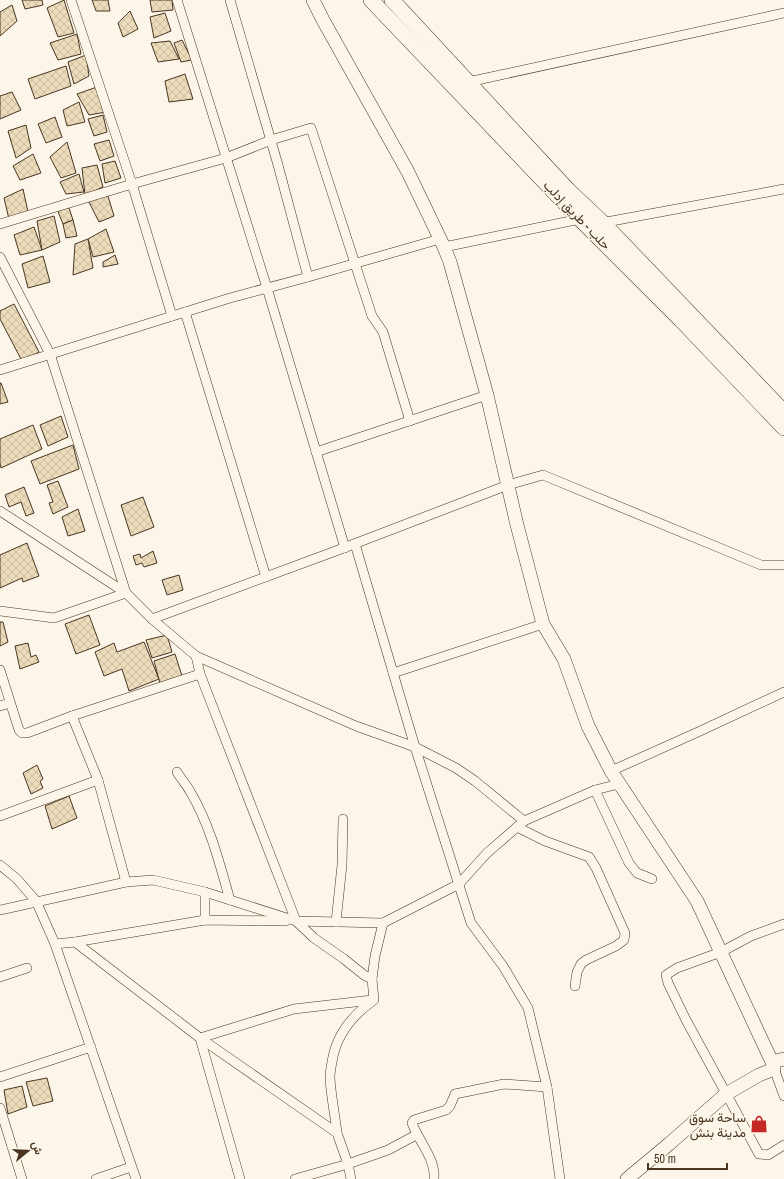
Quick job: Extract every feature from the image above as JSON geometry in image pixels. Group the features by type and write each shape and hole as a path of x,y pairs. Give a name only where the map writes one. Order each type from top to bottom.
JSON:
{"main road":[{"name":"حلب - طريق إدلب","path":"371,0 584,223 681,320 784,428"},
{"name":"حلب - طريق إدلب","path":"392,0 568,190 603,223 784,412"}],"street":[{"path":"71,0 132,184 172,316"},
{"path":"177,0 267,288 345,548"},
{"path":"230,0 271,140 308,277"},
{"path":"313,0 408,172 450,262 487,395 543,624 564,659 588,726 611,771 696,901 777,1063 784,1096"},
{"path":"468,82 784,13"},
{"path":"0,224 132,184 226,158 271,140 311,128 372,316 383,332 410,421"},
{"path":"0,370 267,288 355,264 442,243 584,223 603,223 784,189"},
{"path":"0,257 50,354 126,593"},
{"path":"185,312 266,577"},
{"path":"316,452 487,395"},
{"path":"152,619 345,548 508,485 543,475 761,565 784,565"},
{"path":"0,511 126,593 152,619 196,656 356,726 415,747 456,768 476,781 520,824 545,841 589,857 596,868 625,933 624,940 616,946 586,960 581,964 577,972 575,986"},
{"path":"355,544 415,747 471,923 503,966 528,1008 547,1087 560,1179"},
{"path":"0,612 54,618 126,593"},
{"path":"393,673 543,624"},
{"path":"196,656 200,674 296,921 314,938 364,975 372,979"},
{"path":"0,670 19,730 22,733 27,733 72,716 200,674"},
{"path":"611,771 784,692"},
{"path":"0,706 10,703"},
{"path":"72,716 98,780 126,882"},
{"path":"177,772 191,793 207,827 217,854 230,900"},
{"path":"0,816 98,780"},
{"path":"56,944 205,920 383,924 459,884 487,852 520,824 595,790 619,784"},
{"path":"595,790 629,862 636,873 652,879"},
{"path":"336,922 342,865 343,819"},
{"path":"0,865 17,879 36,901 56,944 136,1179"},
{"path":"0,910 126,882 154,880 205,892 296,921"},
{"path":"205,892 205,920"},
{"path":"374,1000 372,979 375,956 383,924"},
{"path":"784,924 751,936 721,952 677,968 666,974 668,983 686,1020 759,1154 768,1155 784,1145"},
{"path":"75,942 200,1038 337,1133"},
{"path":"0,978 27,968"},
{"path":"200,1038 294,1009 374,1000"},
{"path":"351,1179 348,1164 337,1133 330,1076 334,1048 341,1033 361,1009 374,1000"},
{"path":"200,1038 240,1179"},
{"path":"0,1077 91,1047"},
{"path":"632,1177 726,1094 777,1063"},
{"path":"434,1179 433,1164 416,1134 412,1121 446,1110 450,1106 455,1094 504,1084 547,1087"},
{"path":"0,1108 22,1179"},
{"path":"299,1178 348,1164 388,1150 416,1134"},
{"path":"96,1179 131,1167"}],"building":[{"path":"22,0 42,0 43,5 25,9"},
{"path":"64,0 74,33 58,37 47,8"},
{"path":"92,0 108,0 110,11 96,11"},
{"path":"150,0 172,0 173,10 152,12"},
{"path":"12,5 17,21 0,36 0,12"},
{"path":"130,11 138,29 123,37 118,23"},
{"path":"165,13 171,31 154,38 150,17"},
{"path":"77,34 81,54 58,60 50,43"},
{"path":"182,40 192,60 181,62 174,43"},
{"path":"170,41 179,59 158,62 151,43"},
{"path":"86,55 89,76 74,84 68,62"},
{"path":"66,66 71,86 35,99 28,79"},
{"path":"185,74 193,99 169,102 165,81"},
{"path":"97,87 106,112 89,115 77,94"},
{"path":"12,92 21,110 0,119 0,96"},
{"path":"79,102 85,122 67,126 63,110"},
{"path":"103,115 107,132 94,136 88,119"},
{"path":"55,117 62,137 46,143 38,124"},
{"path":"26,125 31,148 16,158 8,131"},
{"path":"109,140 114,156 100,161 94,144"},
{"path":"67,142 76,173 61,178 50,157"},
{"path":"33,154 41,173 20,180 13,166"},
{"path":"115,161 121,178 105,183 102,164"},
{"path":"97,165 103,187 85,195 82,168"},
{"path":"79,174 84,192 66,194 60,182"},
{"path":"23,189 28,212 9,219 4,198"},
{"path":"107,193 114,216 99,222 87,198"},
{"path":"68,205 73,220 63,224 57,209"},
{"path":"54,216 60,242 42,250 37,221"},
{"path":"73,220 77,236 66,238 63,224"},
{"path":"34,227 42,250 20,255 14,235"},
{"path":"106,229 114,252 93,257 88,239"},
{"path":"88,239 93,268 73,275 75,244"},
{"path":"115,255 118,264 103,267 103,262"},
{"path":"43,256 50,282 28,288 22,264"},
{"path":"14,304 39,352 22,361 0,319 0,311"},
{"path":"0,383 8,402 0,404"},
{"path":"61,416 68,437 48,446 40,425"},
{"path":"33,425 42,449 1,468 0,439"},
{"path":"73,445 79,469 40,484 31,461"},
{"path":"58,481 68,507 53,514 49,503 53,502 47,485"},
{"path":"24,487 34,513 26,516 21,502 9,507 5,495"},
{"path":"143,497 154,527 131,536 121,505"},
{"path":"78,509 85,531 68,536 62,517"},
{"path":"27,543 39,576 23,582 22,578 0,588 0,555"},
{"path":"153,551 157,563 144,567 142,563 136,565 133,556 140,554 141,558"},
{"path":"179,575 183,590 167,595 162,580"},
{"path":"89,615 100,645 76,654 65,624"},
{"path":"0,622 3,622 8,642 0,646"},
{"path":"167,635 172,652 152,658 146,640"},
{"path":"144,642 159,679 129,691 122,669 104,676 95,652 114,643 117,652"},
{"path":"28,643 31,657 36,655 39,662 20,669 15,646"},
{"path":"175,654 182,676 160,683 154,661"},
{"path":"37,765 43,779 40,781 43,788 31,794 23,773"},
{"path":"69,796 77,818 52,829 45,806"},
{"path":"47,1078 53,1101 33,1106 26,1082"},
{"path":"22,1086 27,1107 8,1114 4,1090"}],"place":[{"name":"ساحة سوق مدينة بنش","path":"759,1124"}]}
